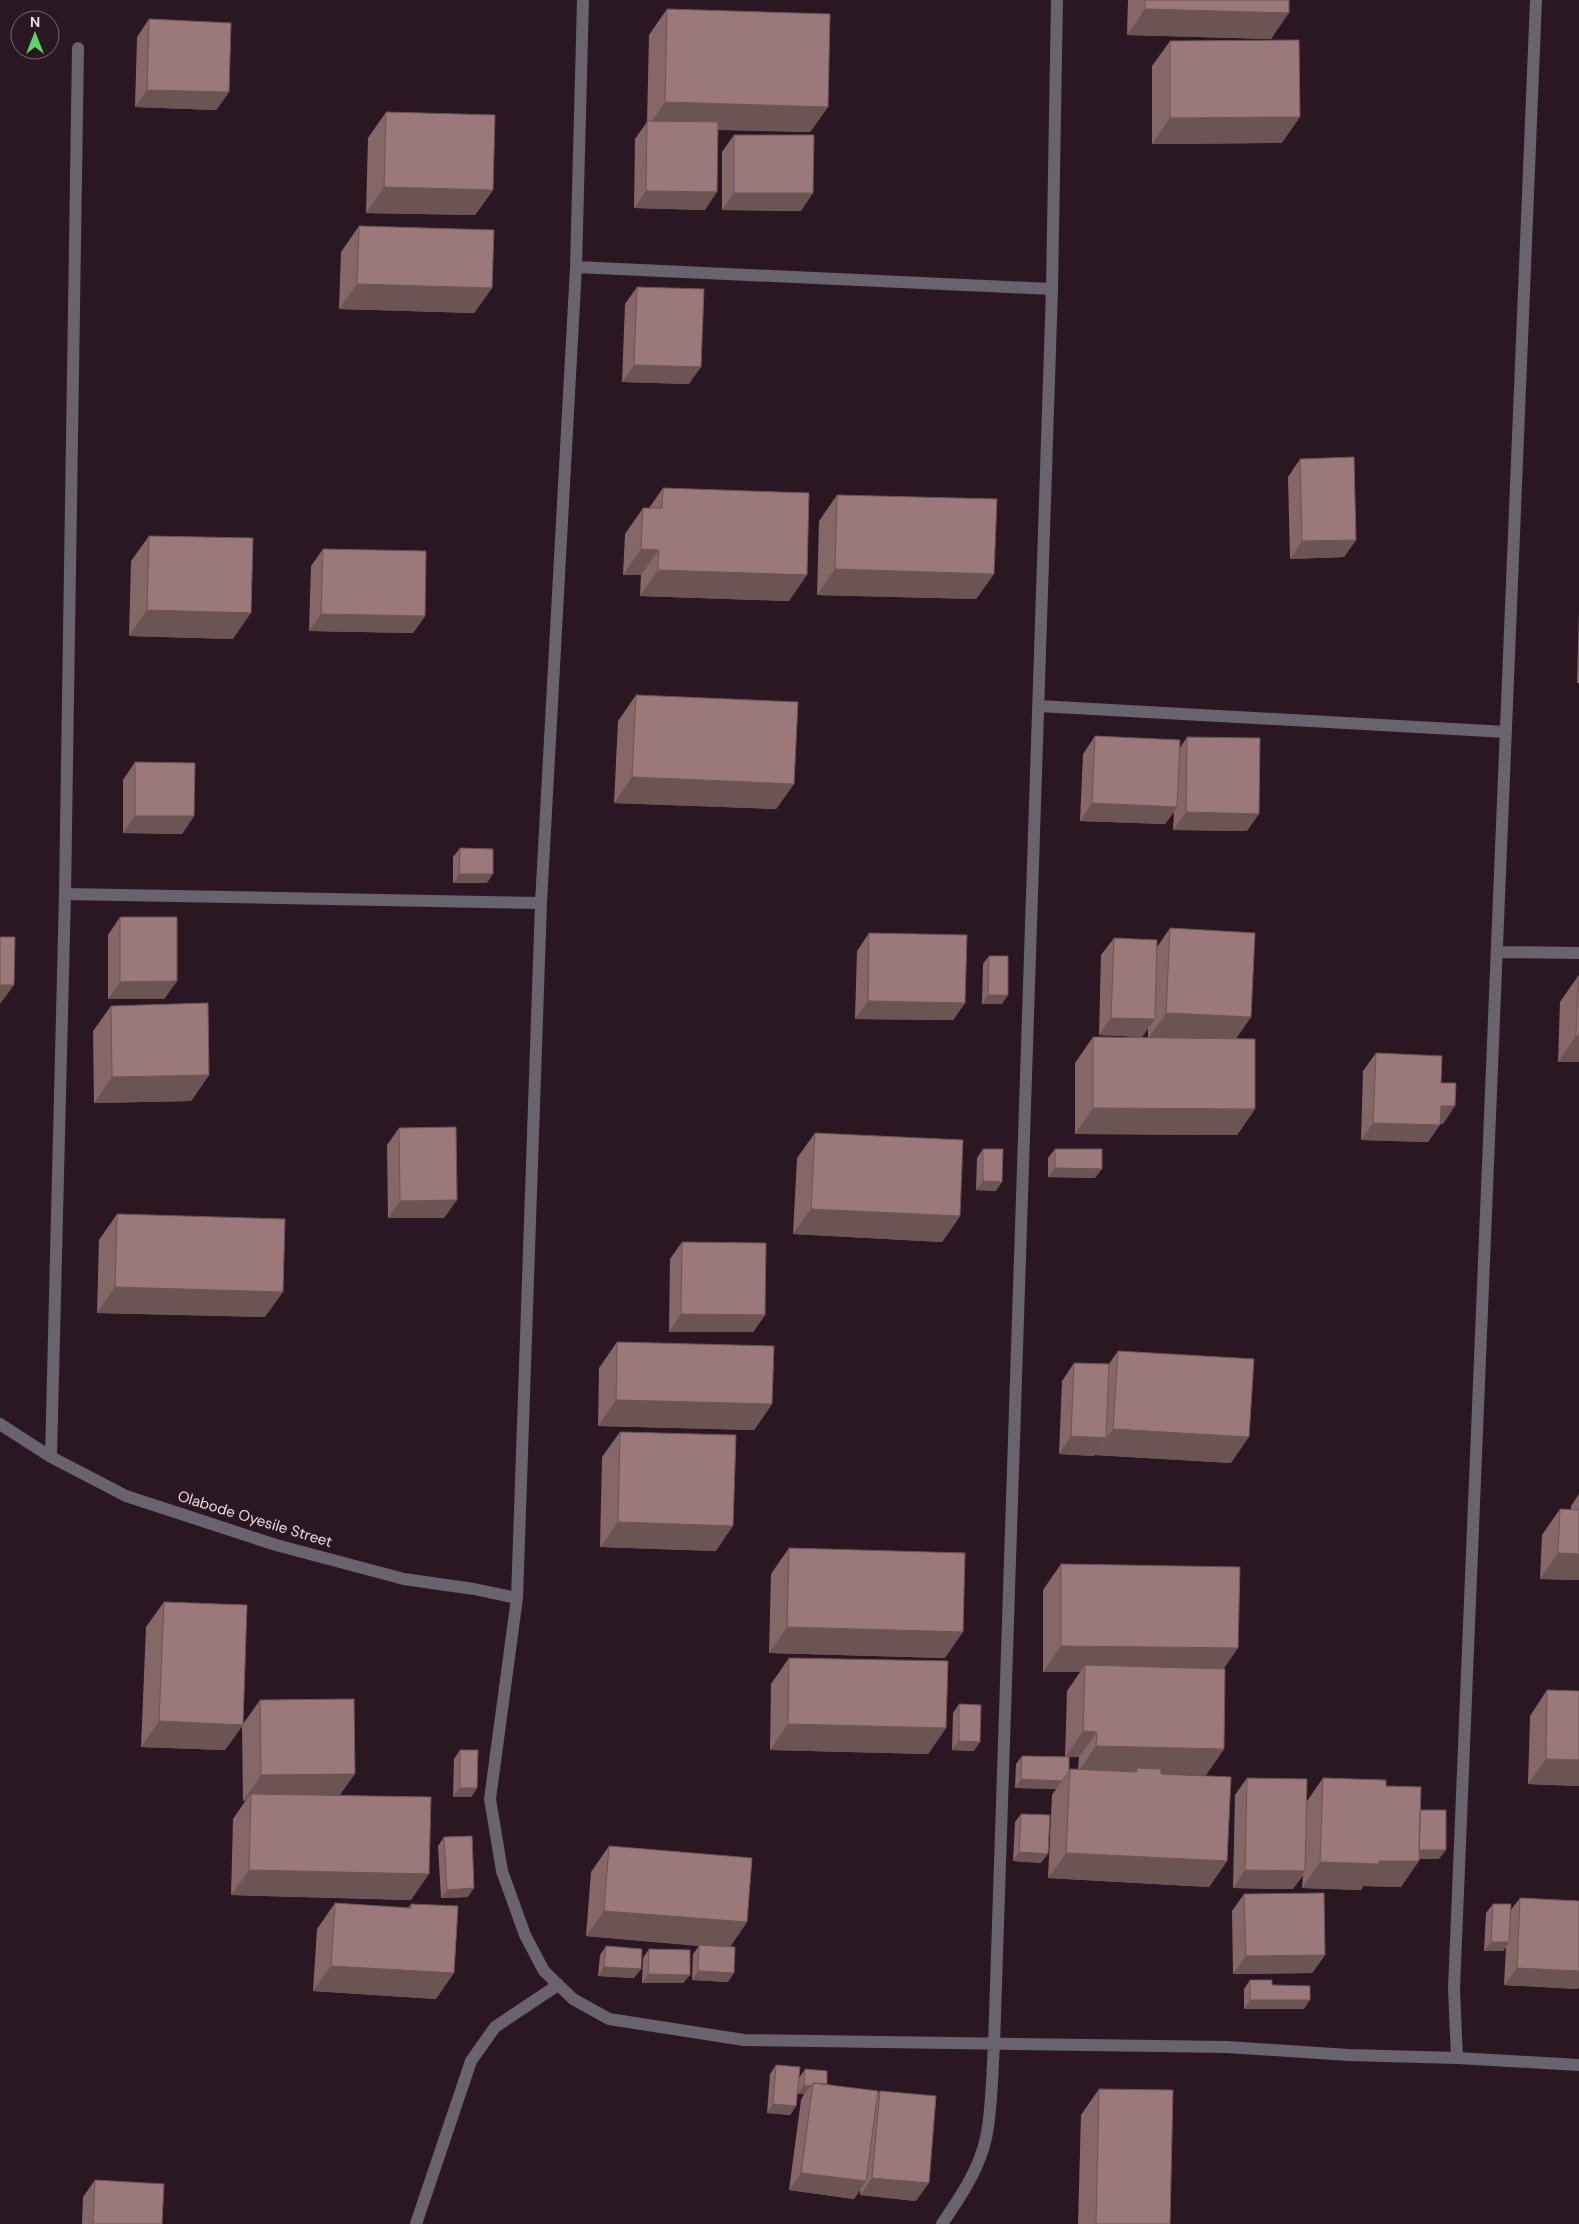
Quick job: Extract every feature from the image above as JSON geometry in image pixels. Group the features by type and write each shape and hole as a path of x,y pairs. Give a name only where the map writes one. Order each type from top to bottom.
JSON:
{"street":[{"path":"583,0 576,267 541,903 517,1598 490,1799 502,1871 525,1935 544,1971 572,1999 609,2019 744,2040 1227,2047 1348,2055 1457,2058 1579,2065"},
{"path":"942,2224 962,2195 976,2169 986,2137 994,2045 1052,289 1057,0"},
{"path":"1457,2058 1454,1989 1536,0"},
{"path":"51,1457 65,894 78,48"},
{"path":"576,267 1052,289"},
{"path":"1039,706 1506,732"},
{"path":"65,894 541,903"},
{"path":"1497,952 1579,953"},
{"name":"Olabode Oyesile Street","path":"0,1424 51,1457 126,1496 276,1545 404,1579 474,1589 517,1598"},
{"path":"416,2224 471,2061 495,2027 558,1985"}],"building":[{"path":"1145,0 1289,0 1289,13 1145,9"},
{"path":"667,9 830,14 828,107 665,102"},
{"path":"149,19 231,23 229,92 147,90"},
{"path":"1299,40 1300,117 1170,118 1170,41"},
{"path":"386,112 495,115 493,190 384,187"},
{"path":"647,121 718,122 717,192 646,191"},
{"path":"734,135 814,135 813,193 734,193"},
{"path":"359,226 494,230 492,288 357,284"},
{"path":"637,287 704,289 701,367 634,365"},
{"path":"1354,457 1356,540 1302,541 1300,459"},
{"path":"663,488 809,493 807,575 658,570 659,550 641,549 643,508 662,508"},
{"path":"837,495 997,499 994,574 835,569"},
{"path":"149,536 253,538 251,613 147,610"},
{"path":"323,549 426,551 425,616 321,614"},
{"path":"636,695 798,702 794,784 632,777"},
{"path":"1095,736 1180,740 1177,807 1092,803"},
{"path":"1187,737 1260,738 1259,814 1186,812"},
{"path":"135,762 195,763 194,816 135,816"},
{"path":"460,848 493,849 493,874 459,874"},
{"path":"120,917 177,917 177,981 120,982"},
{"path":"1170,928 1255,933 1251,1017 1166,1013"},
{"path":"869,933 967,935 965,1003 868,1001"},
{"path":"0,937 15,937 14,985 0,985"},
{"path":"1114,938 1157,940 1155,1019 1111,1018"},
{"path":"989,956 1008,956 1008,995 988,995"},
{"path":"1578,976 1579,1036 1576,1036"},
{"path":"208,1003 209,1075 112,1077 111,1006"},
{"path":"1093,1037 1255,1039 1255,1109 1093,1108"},
{"path":"1376,1053 1442,1056 1441,1083 1456,1083 1455,1106 1441,1106 1440,1125 1373,1123"},
{"path":"456,1127 457,1200 400,1201 399,1128"},
{"path":"815,1133 963,1140 960,1216 811,1209"},
{"path":"983,1149 1003,1149 1002,1182 983,1181"},
{"path":"1055,1149 1102,1149 1102,1169 1055,1168"},
{"path":"117,1214 285,1219 283,1292 115,1287"},
{"path":"682,1242 766,1243 765,1315 681,1314"},
{"path":"617,1342 774,1346 772,1404 616,1400"},
{"path":"1118,1351 1254,1359 1249,1437 1113,1429"},
{"path":"1074,1363 1109,1364 1106,1438 1071,1436"},
{"path":"620,1432 736,1435 733,1526 618,1522"},
{"path":"1560,1509 1579,1510 1579,1554 1558,1553"},
{"path":"789,1548 965,1553 963,1632 787,1627"},
{"path":"1061,1564 1240,1567 1238,1648 1061,1646"},
{"path":"164,1602 247,1605 243,1725 159,1721"},
{"path":"789,1658 948,1661 946,1728 788,1724"},
{"path":"1085,1665 1225,1669 1224,1749 1096,1746 1097,1732 1083,1731"},
{"path":"1547,1690 1579,1691 1579,1760 1546,1759"},
{"path":"354,1699 355,1774 261,1775 260,1700"},
{"path":"959,1704 981,1705 980,1742 959,1741"},
{"path":"460,1750 478,1750 477,1788 460,1788"},
{"path":"1022,1756 1069,1757 1069,1771 1062,1781 1021,1779"},
{"path":"1137,1768 1161,1769 1161,1774 1231,1777 1227,1861 1066,1853 1070,1769 1137,1772"},
{"path":"1247,1778 1307,1779 1305,1871 1245,1870"},
{"path":"1323,1778 1386,1780 1386,1786 1421,1787 1419,1861 1379,1861 1379,1864 1320,1862"},
{"path":"251,1794 431,1797 429,1874 249,1870"},
{"path":"1420,1810 1446,1810 1446,1850 1419,1850"},
{"path":"1021,1814 1050,1815 1048,1854 1019,1852"},
{"path":"472,1836 474,1888 447,1890 444,1837"},
{"path":"609,1846 752,1858 747,1922 604,1911"},
{"path":"1324,1893 1325,1955 1246,1956 1244,1894"},
{"path":"1520,1898 1579,1901 1579,1971 1517,1968"},
{"path":"335,1903 411,1908 411,1904 458,1906 454,1973 331,1966"},
{"path":"1493,1904 1511,1904 1509,1942 1491,1942"},
{"path":"699,1945 735,1947 734,1973 698,1971"},
{"path":"606,1946 642,1949 641,1969 604,1967"},
{"path":"649,1949 690,1950 690,1975 648,1974"},
{"path":"1250,1980 1272,1980 1272,1985 1310,1986 1310,2000 1250,2000"},
{"path":"776,2065 800,2067 796,2106 773,2104"},
{"path":"805,2069 827,2071 827,2084 813,2083 811,2086 804,2085"},
{"path":"813,2083 878,2091 866,2181 801,2173"},
{"path":"1099,2089 1173,2090 1170,2224 1096,2224"},
{"path":"880,2091 936,2096 929,2183 872,2178"},
{"path":"95,2180 164,2184 162,2224 93,2224"}]}
